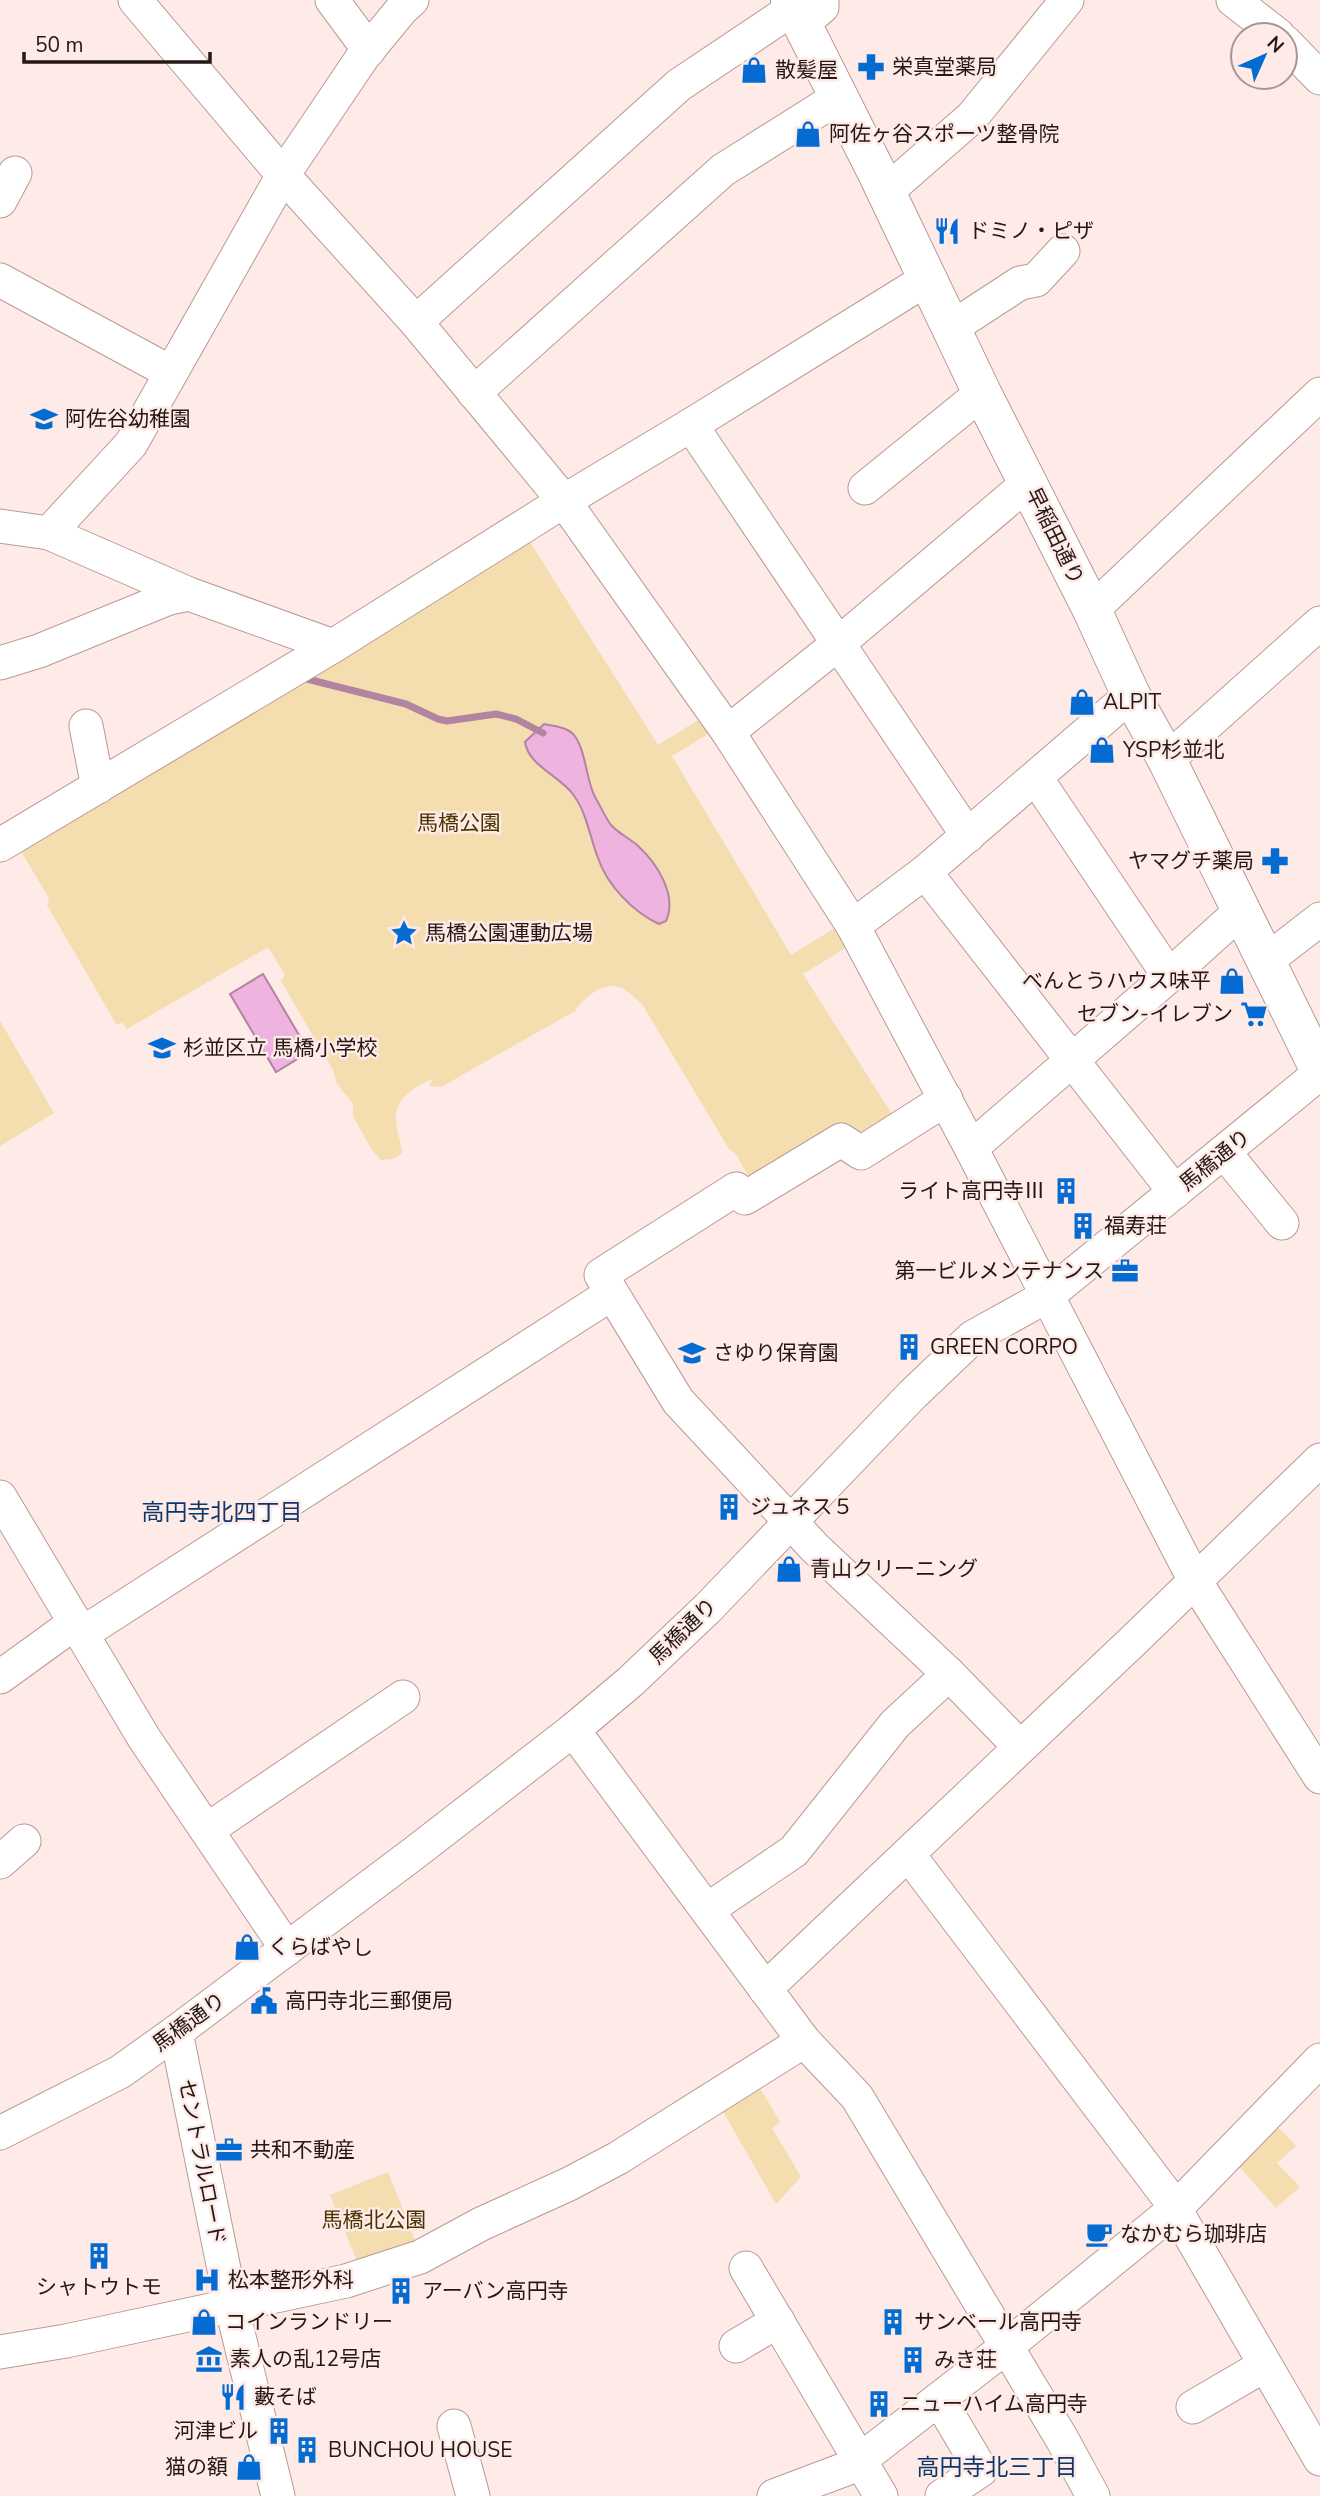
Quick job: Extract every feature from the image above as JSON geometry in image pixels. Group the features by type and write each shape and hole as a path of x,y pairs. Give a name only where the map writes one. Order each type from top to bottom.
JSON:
{"main road":[{"name":"早稲田通り","path":"802,8 839,97 926,279 1092,610 1130,695 1167,760 1320,1072"}],"street":[{"path":"135,0 283,175 415,322 564,501 728,732 853,926 946,1099 1195,1581 1320,1777"},
{"path":"332,0 369,50"},
{"path":"49,533 131,444 283,175 369,50 412,0"},
{"path":"886,192 972,117 1067,0"},
{"path":"1233,0 1260,21"},
{"path":"415,322 679,85 802,8"},
{"path":"1299,56 1320,78"},
{"path":"474,393 723,170 839,97"},
{"path":"951,328 1020,283 1036,280 1063,251"},
{"path":"0,845 333,646 926,279"},
{"path":"0,280 170,372"},
{"path":"865,488 982,393"},
{"path":"1092,610 1320,394"},
{"path":"691,425 968,836"},
{"path":"728,732 839,643 1028,483"},
{"path":"0,526 49,533 189,594 333,646"},
{"path":"0,663 39,651 169,598 189,594"},
{"path":"1167,760 1320,623"},
{"path":"853,926 925,872 1130,695"},
{"path":"86,726 98,787"},
{"path":"1036,778 1170,976"},
{"path":"925,872 1175,1192"},
{"path":"971,1147 1170,976 1242,910"},
{"path":"1266,961 1320,919"},
{"name":"馬橋通り","path":"0,2133 120,2072 287,1949 573,1730 666,1649 708,1608 912,1395 973,1337 1047,1296 1320,1072"},
{"path":"946,1099 861,1153 841,1140 745,1198 736,1189 601,1275 678,1401 873,1605 949,1674 1020,1747"},
{"path":"1224,1152 1282,1223"},
{"path":"0,1676 611,1294"},
{"path":"765,1989 1320,1460"},
{"path":"0,1497 145,1738 287,1949"},
{"path":"707,1910 794,1851 895,1724 949,1674"},
{"path":"207,1830 403,1697"},
{"path":"573,1730 804,2041 857,2097 1062,2439 1093,2496"},
{"path":"908,1854 1175,2208 1265,2365 1317,2447"},
{"name":"セントラルロード","path":"176,2032 231,2304 278,2496"},
{"path":"0,2352 66,2341 346,2281 420,2257 481,2224 569,2184 618,2158 804,2041"},
{"path":"774,2496 861,2461 1006,2347 1175,2208 1320,2060"},
{"path":"746,2268 881,2496"},
{"path":"736,2346 778,2321"},
{"path":"1193,2407 1265,2365"},
{"path":"939,2399 981,2470 942,2496"},
{"path":"454,2426 473,2496"}],"green space":[{"name":"馬橋公園","path":"528,539 658,745 703,717 711,732 672,756 791,955 840,925 852,944 803,974 895,1119 865,1138 750,1179 736,1154 729,1149 642,1004 624,989 610,986 590,995 575,1011 441,1087 429,1086 433,1079 414,1089 403,1099 396,1112 402,1153 393,1159 381,1160 372,1150 353,1116 353,1104 337,1084 333,1070 281,981 285,975 268,947 127,1029 123,1023 116,1024 47,905 49,898 19,848"},
{"path":"0,1021 54,1113 0,1146"},
{"path":"759,2086 780,2122 772,2128 801,2177 776,2204 721,2108"},
{"path":"1276,2125 1296,2146 1277,2163 1300,2187 1276,2208 1235,2162"},
{"name":"馬橋北公園","path":"388,2172 417,2245 360,2268 330,2195"}],"shaded area":[{"path":"544,724 564,729 574,735 581,749 592,790 609,822 637,845 658,870 669,901 666,921 659,924 649,919 614,888 602,868 577,800 538,764 527,750 525,742"},
{"path":"263,974 309,1052 276,1072 230,994"}],"waterway":[{"path":"303,678 406,704 438,719 447,721 496,714 516,719 543,733"}],"place":[{"name":"栄真堂薬局","path":"871,67"},
{"name":"散髪屋","path":"754,70"},
{"name":"阿佐ヶ谷スポーツ整骨院","path":"808,134"},
{"name":"ドミノ・ピザ","path":"947,231"},
{"name":"阿佐谷幼稚園","path":"44,419"},
{"name":"ALPIT","path":"1082,702"},
{"name":"YSP杉並北","path":"1102,750"},
{"name":"ヤマグチ薬局","path":"1275,861"},
{"name":"馬橋公園運動広場","path":"404,933"},
{"name":"べんとうハウス味平","path":"1232,981"},
{"name":"セブン-イレブン","path":"1254,1014"},
{"name":"杉並区立 馬橋小学校","path":"162,1048"},
{"name":"ライト高円寺Ⅲ","path":"1066,1191"},
{"name":"福寿荘","path":"1083,1226"},
{"name":"第一ビルメンテナンス","path":"1125,1271"},
{"name":"GREEN CORPO","path":"909,1347"},
{"name":"さゆり保育園","path":"692,1353"},
{"name":"ジュネス５","path":"729,1507"},
{"name":"青山クリーニング","path":"789,1569"},
{"name":"くらばやし","path":"247,1947"},
{"name":"高円寺北三郵便局","path":"264,2001"},
{"name":"共和不動産","path":"229,2150"},
{"name":"なかむら珈琲店","path":"1099,2234"},
{"name":"シャトウトモ","path":"99,2256"},
{"name":"松本整形外科","path":"207,2280"},
{"name":"アーバン高円寺","path":"401,2291"},
{"name":"コインランドリー","path":"204,2322"},
{"name":"サンベール高円寺","path":"893,2322"},
{"name":"素人の乱12号店","path":"209,2359"},
{"name":"みき荘","path":"913,2360"},
{"name":"藪そば","path":"233,2397"},
{"name":"ニューハイム高円寺","path":"879,2404"},
{"name":"河津ビル","path":"279,2431"},
{"name":"BUNCHOU HOUSE","path":"307,2450"},
{"name":"猫の額","path":"249,2467"}],"district":[{"name":"高円寺北四丁目","path":"222,1512"},
{"name":"高円寺北三丁目","path":"997,2467"}]}
